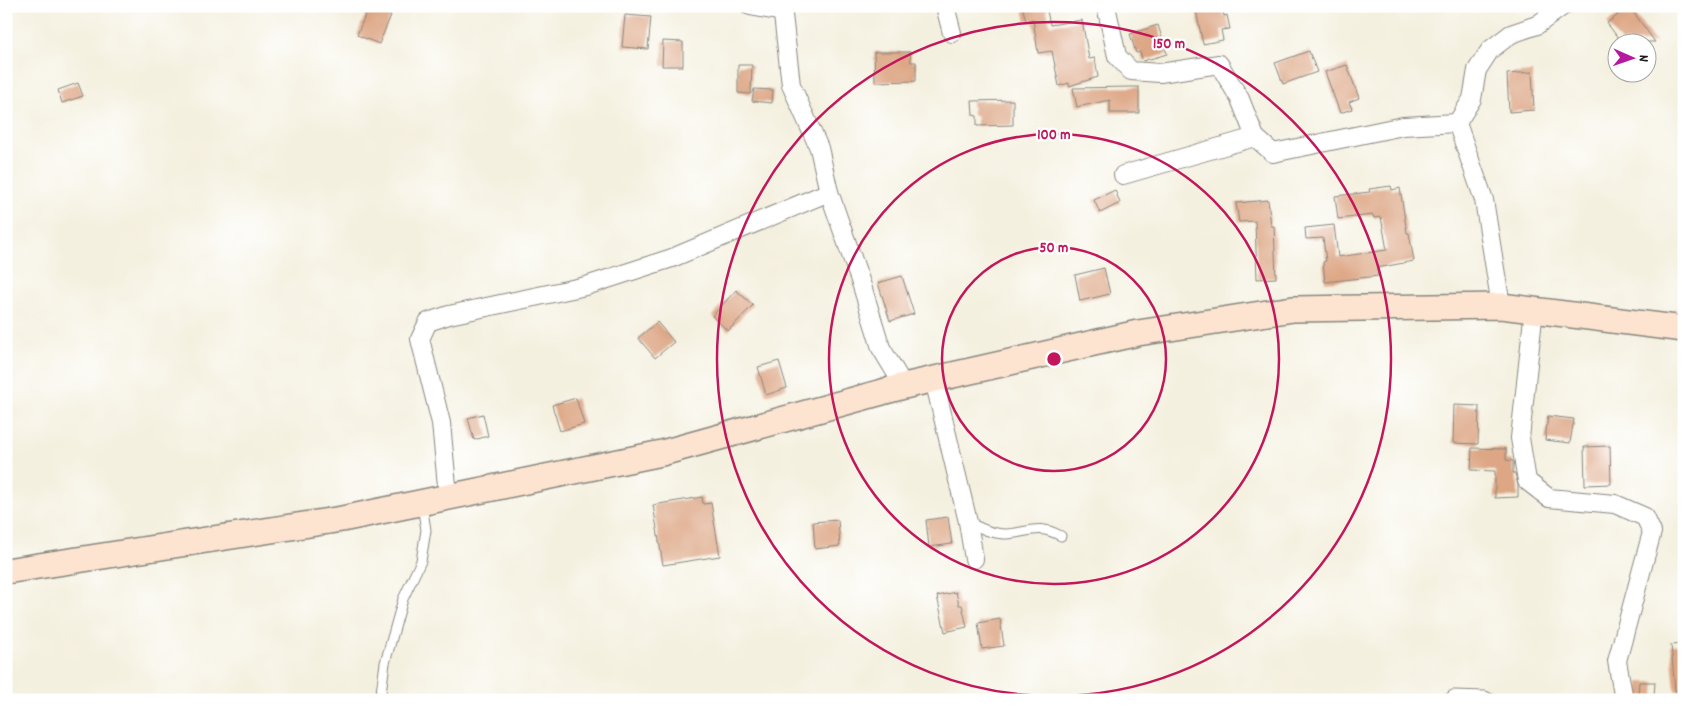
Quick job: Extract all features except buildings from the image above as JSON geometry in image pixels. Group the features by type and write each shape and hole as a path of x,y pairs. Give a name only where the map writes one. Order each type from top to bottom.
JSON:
{"street":[{"path":"750,6 783,9 791,85 820,148 829,192 862,286 881,348 904,386"},
{"path":"945,6 952,33"},
{"path":"1106,6 1117,56 1132,71 1160,74 1219,64 1240,99 1255,137 1273,153 1402,126 1457,123"},
{"path":"1457,123 1472,98 1477,70 1490,50 1511,34 1537,24 1563,6"},
{"path":"1457,123 1484,200 1500,306"},
{"path":"1123,175 1255,137"},
{"path":"448,496 441,423 420,339 428,322 449,315 586,286 672,258 829,192"},
{"path":"6,570 342,519 662,452 904,386 1138,333 1293,309 1500,306 1684,329"},
{"path":"1534,309 1520,438 1528,481 1549,498 1615,504 1645,517 1652,532 1616,661 1624,700"},
{"path":"934,380 968,522 974,559"}],"lane":[{"path":"380,700 386,662 403,598 421,561 426,530 421,502"},
{"path":"968,522 985,530 1006,534 1049,529 1061,536"},
{"path":"1448,700 1453,695 1485,696 1493,700"}]}
